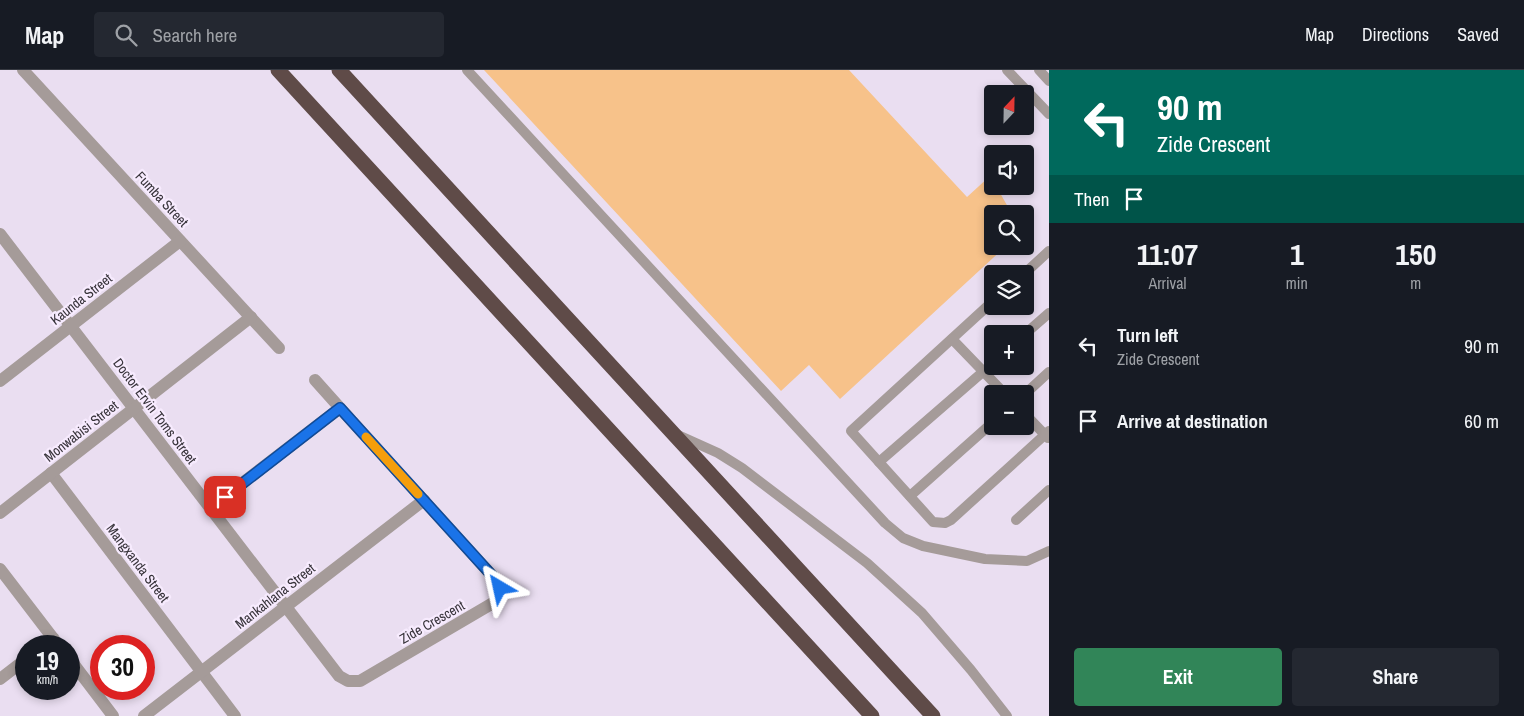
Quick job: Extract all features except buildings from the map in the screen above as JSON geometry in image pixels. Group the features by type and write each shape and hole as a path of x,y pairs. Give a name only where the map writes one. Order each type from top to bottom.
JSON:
{"highway":[{"path":"278,70 872,716"},
{"path":"339,70 933,716"}],"street":[{"name":"Fumba Street","path":"23,70 280,348"},
{"name":"Doctor Ervin Toms Street","path":"0,234 286,607"},
{"name":"Kaunda Street","path":"0,381 180,241"},
{"name":"Monwabisi Street","path":"0,513 251,318"},
{"name":"Zide Crescent","path":"286,607 339,676 354,682 360,681 493,603 500,593 496,580 315,380"},
{"path":"210,508 340,408"},
{"name":"Mangxanda Street","path":"51,473 235,716"},
{"name":"Mankahlana Street","path":"144,716 424,500"},
{"path":"0,569 51,635"},
{"path":"0,679 15,667"},
{"path":"80,672 113,716"}],"lane":[{"path":"467,70 885,523 903,538 923,546 984,560 1027,561 1049,551"},
{"path":"1007,70 1049,114"},
{"path":"1039,70 1049,81"},
{"path":"1034,265 1049,251"},
{"path":"984,309 851,431 933,522 945,524 1048,435 1034,422"},
{"path":"1034,326 1049,313"},
{"path":"879,462 984,371 952,338"},
{"path":"1034,386 1049,372"},
{"path":"988,375 997,385"},
{"path":"910,496 984,430"},
{"path":"672,432 718,453 742,468 867,563 922,613 971,670 1007,716"},
{"path":"1016,520 1049,490"}],"slow traffic":[{"path":"366,437 418,494"}],"route":[{"path":"225,497 340,408 499,583 500,588"}]}
